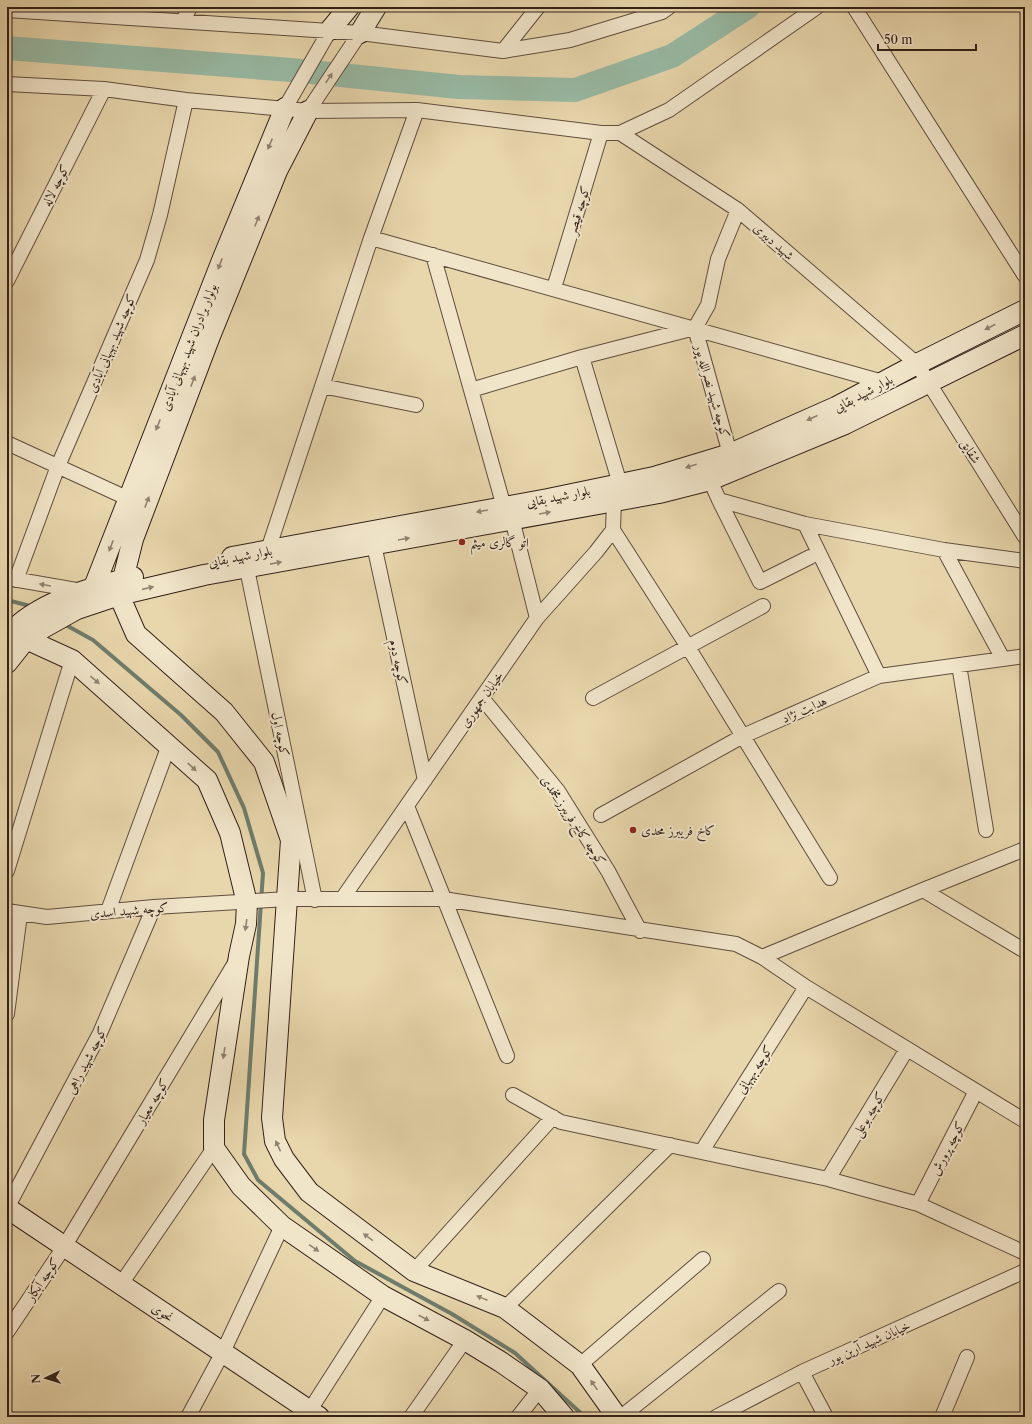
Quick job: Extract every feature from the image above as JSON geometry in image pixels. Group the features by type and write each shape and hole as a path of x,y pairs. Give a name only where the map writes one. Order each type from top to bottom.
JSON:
{"main road":[{"path":"330,30 349,7"},
{"path":"360,33 376,7"},
{"name":"بولوار برادران شهید بهبهانی آبادی","path":"87,595 129,499 223,258 285,108"},
{"name":"بولوار برادران شهید بهبهانی آبادی","path":"121,587 133,538 210,336 277,171 308,111"},
{"name":"بلوار شهید بقایی","path":"13,633 36,613 63,599 121,587 268,550 508,513 617,492 654,477 730,454 836,407 917,364 1025,310"},
{"name":"بلوار شهید بقایی","path":"617,492 658,493 710,480 845,424 1025,335"},
{"name":"بلوار شهید بقایی","path":"121,587 246,569 374,545 508,513"},
{"path":"121,587 136,634 224,712 264,762 291,840 272,1118 275,1141 284,1159 309,1192 414,1271 505,1308 580,1365 616,1417"},
{"path":"13,633 43,628 87,595"},
{"path":"13,633 72,660 207,780 230,833 249,903 239,956 214,1120 214,1148 241,1186 282,1226 383,1296 465,1340 540,1389 564,1417"},
{"path":"7,663 13,633"},
{"name":"نحوی","path":"7,1208 314,1413"}],"street":[{"path":"183,22 190,7"},
{"path":"502,52 538,7"},
{"path":"12,9 183,22 330,30 502,52 570,40 662,12 669,7"},
{"path":"7,84 104,89 186,100 308,111 417,110 601,133 620,133 669,110 817,7"},
{"path":"854,7 1025,276"},
{"path":"285,108 330,30"},
{"path":"308,111 360,33"},
{"name":"کوچه لاله","path":"7,281 104,89"},
{"name":"کوچه شهید بهبهانی آبادی","path":"11,579 146,260 160,215 186,100"},
{"path":"268,550 371,238 417,110"},
{"name":"کوچه قیصر","path":"554,288 601,133"},
{"name":"شهید دبیری","path":"620,133 738,210 917,364"},
{"path":"471,390 582,358 695,328 708,305 718,259 738,210"},
{"path":"371,238 554,288 883,382"},
{"path":"433,255 537,618"},
{"name":"کوچه شهید نصرالله پور","path":"695,328 730,454"},
{"path":"582,358 617,492 613,530 688,647 830,878"},
{"name":"شقایق","path":"917,364 928,384 1025,537"},
{"path":"322,386 416,405"},
{"path":"7,443 129,499"},
{"path":"710,480 760,582 810,557"},
{"path":"719,500 806,524 944,550 1025,561"},
{"path":"806,524 879,676"},
{"name":"خیابان جمهوری","path":"342,899 537,618 596,552 613,530"},
{"name":"کوچه دوم","path":"374,545 425,780"},
{"path":"944,550 1003,659"},
{"name":"کوچه اول","path":"246,569 315,900"},
{"path":"11,579 87,595"},
{"path":"593,698 763,606"},
{"name":"هدایت نژاد","path":"601,815 743,736 879,676 1025,656"},
{"path":"7,871 72,660"},
{"path":"959,665 986,830"},
{"name":"کوچه کاخ فریبرز مخمدی","path":"482,698 558,792 608,871 640,931"},
{"path":"108,911 169,745"},
{"path":"407,806 443,900 507,1056"},
{"path":"762,958 923,890 1025,850"},
{"path":"923,890 1025,951"},
{"name":"کوچه شهید اسدی","path":"14,912 47,917 154,907 249,903 288,899 443,900 640,931 736,944 762,958 806,987 1025,1121"},
{"name":"کوچه شهید راهی","path":"7,1208 100,1033 154,907"},
{"path":"7,1014 14,912"},
{"name":"کوچه معیار","path":"64,1247 239,956"},
{"name":"کوچه بهبهانی","path":"702,1151 806,987"},
{"name":"کوچه بوعلی","path":"828,1179 907,1049"},
{"name":"کوچه پرورش","path":"918,1204 976,1091"},
{"path":"513,1095 561,1122 828,1179 918,1204 1025,1253"},
{"path":"414,1271 553,1117"},
{"path":"505,1308 670,1145"},
{"path":"121,1284 214,1148"},
{"path":"188,1417 223,1352 282,1226"},
{"name":"کوچه آبکار","path":"7,1332 64,1247"},
{"path":"580,1365 703,1259"},
{"name":"خیابان شهید آرین پور","path":"716,1417 802,1372 1025,1271"},
{"path":"621,1417 779,1291"},
{"path":"314,1413 383,1296"},
{"path":"412,1417 465,1340"},
{"path":"942,1417 967,1357"},
{"path":"802,1372 826,1417"},
{"path":"518,1417 540,1389"}],"waterway":[{"path":"7,48 291,70 459,87 575,90 672,56 748,7"},
{"path":"7,600 34,607"},
{"path":"64,624 93,640 181,715 218,752 244,808 263,873 244,1154 258,1180 355,1261 452,1314 515,1353 585,1417"}],"place":[{"name":"اتو گالری میثم","path":"462,542"},
{"name":"کاخ فریبرز محدی","path":"633,830"}]}
